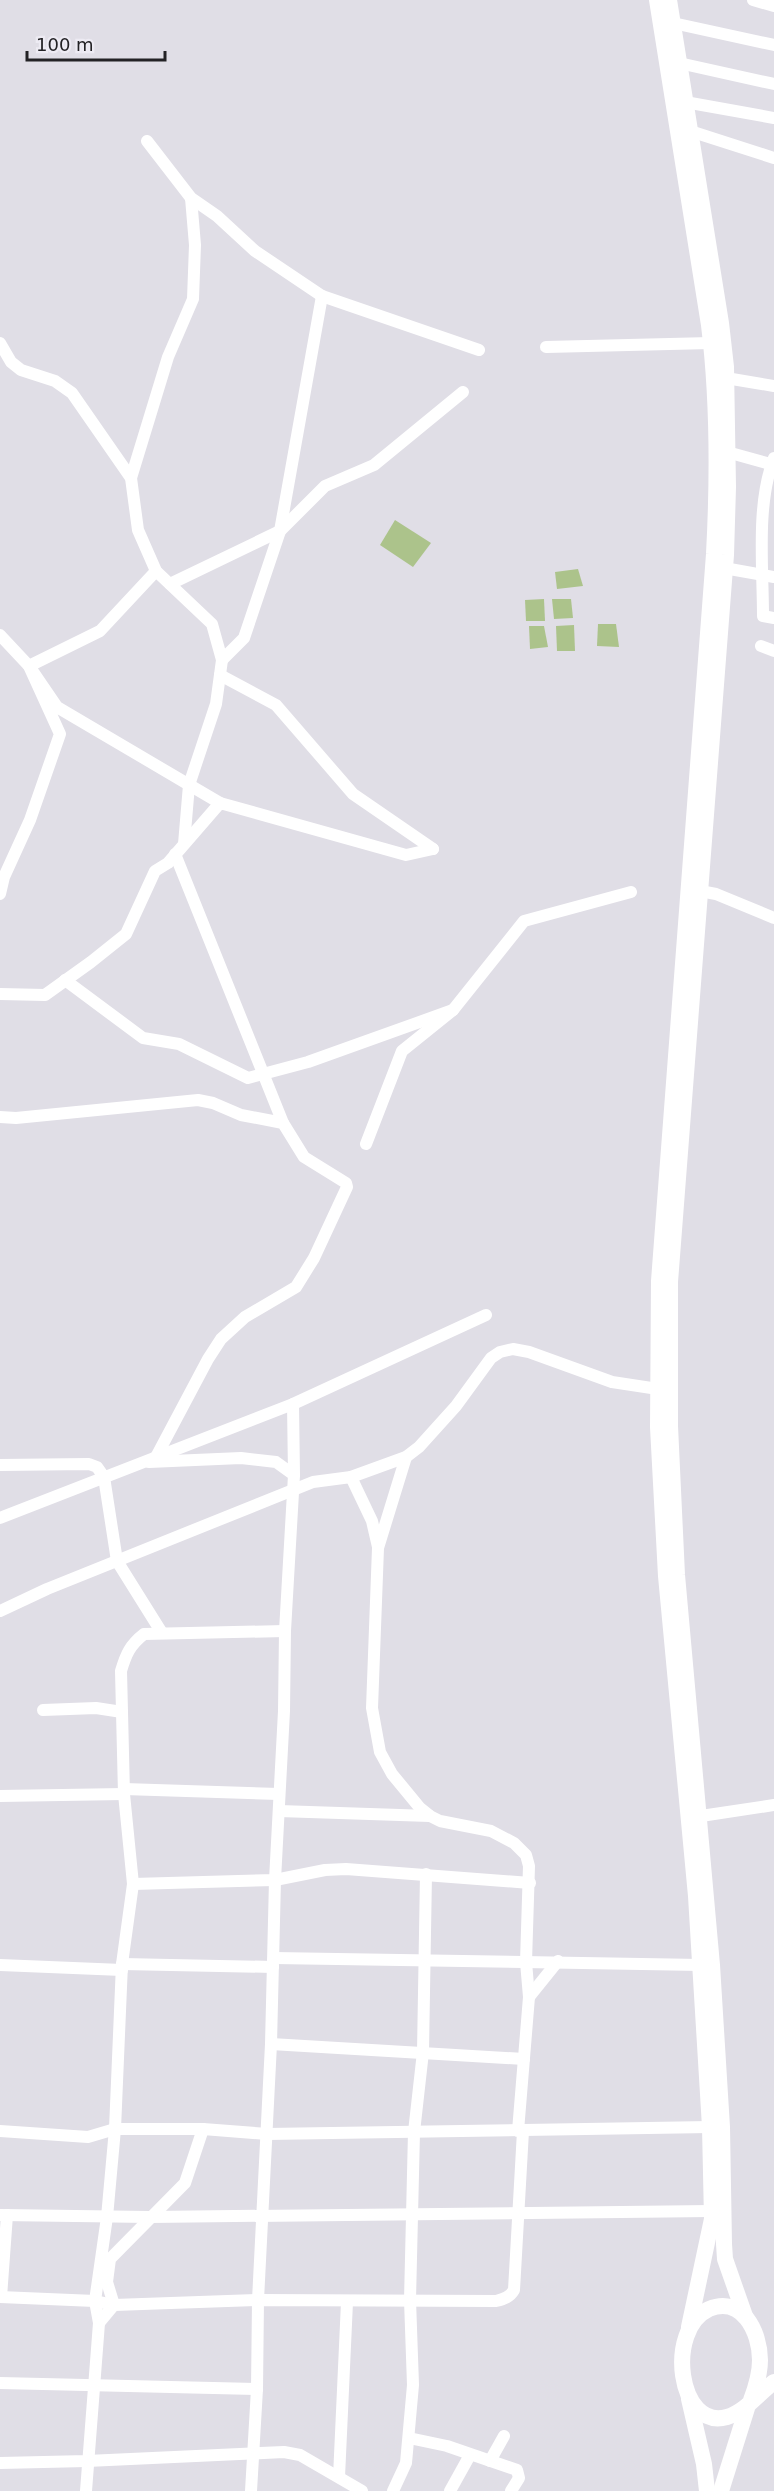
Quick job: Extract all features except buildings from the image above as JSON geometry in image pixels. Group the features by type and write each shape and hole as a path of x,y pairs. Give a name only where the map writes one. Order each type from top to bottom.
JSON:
{"highway":[{"path":"657,0 715,378 717,487 715,538 659,1281 658,1389 666,1576 700,1965 710,2127 712,2211 690,2327 684,2340 681,2369 704,2464 707,2491"},
{"path":"669,0 721,323 726,378 728,487 724,568 670,1282 670,1426 678,1575 701,1816 722,2127 725,2259 749,2322 760,2360 756,2389 722,2491"},
{"path":"690,2327 706,2310 728,2306 738,2309 774,2346"},
{"path":"688,2395 698,2409 709,2417 719,2419 730,2416 750,2403 774,2382"}],"street":[{"path":"753,0 774,6"},
{"path":"673,23 774,45"},
{"path":"679,63 774,84"},
{"path":"686,102 774,118"},
{"path":"690,131 774,158"},
{"path":"147,141 191,198 217,216 255,251 322,296 479,350"},
{"path":"184,844 189,785 216,704 222,660 212,624 156,571 138,530 131,478 168,357 193,299 195,245 191,198"},
{"path":"222,660 244,638 280,531 322,296"},
{"path":"0,343 11,362 21,370 55,381 72,393 131,478"},
{"path":"546,347 711,343"},
{"path":"726,378 774,386"},
{"path":"170,584 280,531 325,486 374,465 463,393"},
{"path":"727,452 773,463 768,539 769,576 763,616 774,618"},
{"path":"724,568 769,576"},
{"path":"28,666 100,631 156,571"},
{"path":"0,635 28,666 57,706 220,803 406,855 433,849 353,794 276,705 220,675"},
{"path":"761,646 774,651"},
{"path":"0,894 4,877 30,820 60,734 28,666"},
{"path":"0,994 45,995 126,934 156,872 168,863 220,803"},
{"path":"152,1460 221,1339 245,1317 296,1287 314,1258 347,1186 346,1183 304,1157 283,1124 175,854"},
{"path":"700,891 716,894 774,918"},
{"path":"366,1144 402,1051 453,1011 524,921 631,892"},
{"path":"65,980 142,1038 179,1044 248,1078 308,1062 453,1011"},
{"path":"0,1116 16,1118 198,1100 213,1103 241,1115 283,1124"},
{"path":"0,1518 293,1404 486,1315"},
{"path":"0,1611 313,1482 351,1477 406,1457 419,1447 456,1406 491,1358 506,1350 529,1352 612,1382 658,1389"},
{"path":"251,2491 257,2389 258,2300 272,2044 275,1880 284,1711 285,1631 294,1475 293,1404"},
{"path":"406,1457 378,1548 372,1708 380,1752 392,1774 420,1808 430,1816 440,1821 491,1831 514,1843 526,1855 530,1866 526,1962 529,1997 520,2131 520,2213 512,2295 496,2301 258,2300 114,2305 95,2301 1,2297 4,2215 150,2217 263,2215 413,2214 520,2213 712,2211"},
{"path":"152,1460 241,1458 276,1462 294,1475"},
{"path":"0,1465 89,1464 97,1467 104,1478 117,1561 162,1634"},
{"path":"351,1477 369,1515 378,1548"},
{"path":"86,2491 99,2323 95,2301 116,2128 122,1967 133,1884 124,1792 121,1671 126,1652 132,1643 144,1634 285,1631"},
{"path":"43,1710 96,1708 122,1712"},
{"path":"0,1796 124,1792 279,1794"},
{"path":"701,1816 774,1805"},
{"path":"279,1811 430,1816"},
{"path":"133,1884 275,1880 325,1870 426,1874 530,1883"},
{"path":"393,2491 404,2471 413,2385 410,2300 414,2132 423,2052 426,1874"},
{"path":"529,1997 558,1961"},
{"path":"0,1965 122,1967 274,1962 558,1961 700,1965"},
{"path":"272,2044 524,2059"},
{"path":"0,2130 88,2137 116,2128 203,2129 267,2134 710,2127"},
{"path":"114,2305 107,2282 110,2259 185,2183 203,2129"},
{"path":"339,2477 347,2302"},
{"path":"99,2323 114,2305"},
{"path":"0,2383 257,2389"},
{"path":"490,2461 504,2436"},
{"path":"409,2438 447,2446 470,2456 517,2470 519,2478 511,2491"},
{"path":"0,2463 284,2452 300,2455 360,2490"},
{"path":"450,2491 470,2456"}],"green space":[{"path":"395,520 431,543 413,567 380,545"},
{"path":"578,569 583,586 557,589 555,572"},
{"path":"544,599 545,621 526,621 525,600"},
{"path":"552,599 571,599 573,618 554,619"},
{"path":"598,624 616,624 619,647 597,646"},
{"path":"574,625 575,651 557,651 556,626"},
{"path":"529,626 544,626 548,647 530,649"}]}
